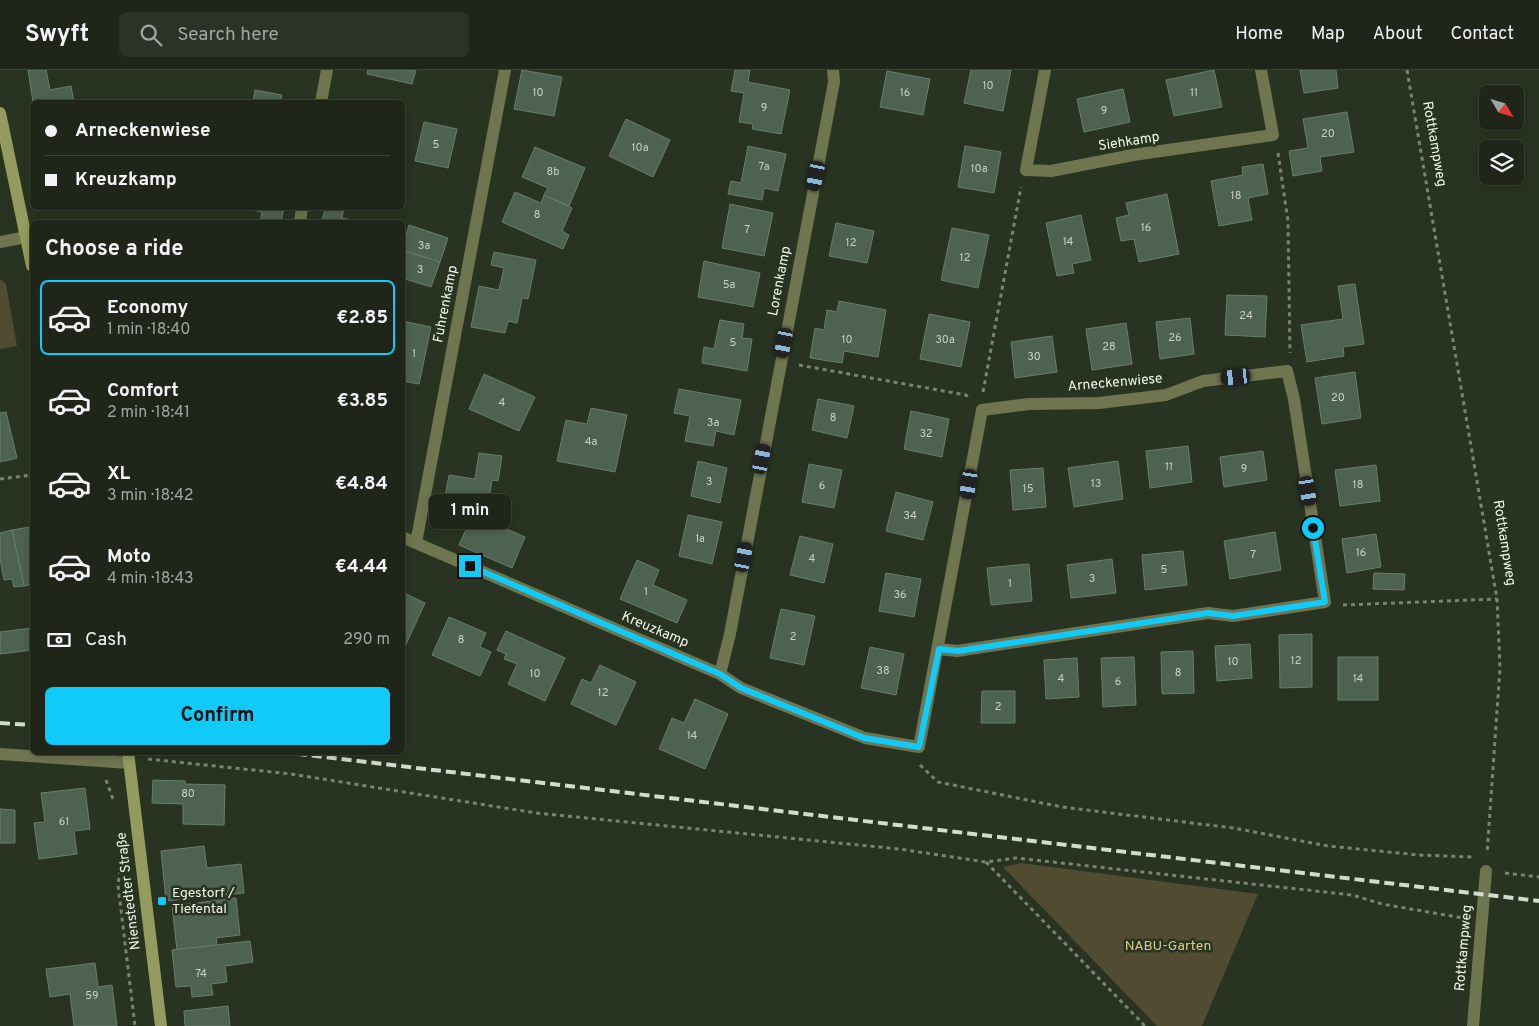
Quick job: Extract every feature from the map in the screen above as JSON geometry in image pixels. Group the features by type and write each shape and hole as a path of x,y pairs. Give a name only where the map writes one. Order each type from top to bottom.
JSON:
{"main road":[{"path":"0,113 30,256"},
{"name":"Nienstedter Straße","path":"128,758 161,1026"}],"street":[{"path":"321,100 327,70"},
{"name":"Fuhrenkamp","path":"416,543 504,70"},
{"name":"Lorenkamp","path":"720,674 730,634 834,82 833,70"},
{"path":"1026,170 1045,70"},
{"path":"1261,70 1273,135"},
{"name":"Siehkamp","path":"1026,170 1051,171 1133,155 1273,135"},
{"path":"0,242 26,236"},
{"path":"939,649 958,651 1208,613 1233,616 1325,602 1294,399 1287,371"},
{"name":"Arneckenwiese","path":"982,410 1029,404 1099,403 1166,395 1202,380 1287,371"},
{"path":"897,744 919,747 939,649 982,410"},
{"name":"Kreuzkamp","path":"405,538 720,674 741,688 864,738 897,744"},
{"path":"0,754 102,762 128,758"},
{"name":"Rottkampweg","path":"1473,1026 1486,871"}],"path":[{"name":"Rottkampweg","path":"1407,70 1497,599 1500,668 1486,871"},
{"path":"1273,135 1279,156 1288,220 1290,358 1287,371"},
{"path":"982,410 982,392 1026,170"},
{"path":"780,362 966,395 982,410"},
{"path":"0,479 30,475"},
{"path":"1325,602 1347,606 1497,599"},
{"path":"897,744 938,782 1062,807 1233,828 1328,846 1419,855 1487,857"},
{"path":"128,758 281,773 536,813 899,849 986,862 1016,858 1352,895 1382,904 1465,919"},
{"path":"102,762 108,790 116,807"},
{"path":"121,859 118,885 135,1026"},
{"path":"986,862 1145,1026"},
{"path":"1486,871 1539,877"}],"green space":[{"path":"0,279 6,284 17,346 0,349"},
{"name":"NABU-Garten","path":"1021,863 1258,894 1202,1026 1157,1026 1003,867"}],"building":[{"path":"28,70 46,70 50,90 71,86 74,100 33,100"},
{"path":"368,70 416,70 412,84 367,74"},
{"path":"522,70 562,77 554,116 514,109"},
{"path":"735,70 750,70 748,82 790,90 781,134 752,129 753,124 739,122 744,93 731,91"},
{"path":"971,70 1011,70 1003,111 964,103"},
{"path":"1214,70 1222,107 1174,116 1166,80"},
{"path":"1300,70 1336,70 1338,88 1304,93"},
{"path":"887,71 930,79 923,115 880,107"},
{"path":"1123,89 1130,122 1084,132 1077,99"},
{"path":"255,90 282,95 281,100 253,100"},
{"path":"1347,112 1354,152 1320,157 1322,171 1293,176 1289,151 1308,148 1303,119"},
{"path":"626,119 670,140 653,177 609,156"},
{"path":"424,122 457,129 448,168 415,161"},
{"path":"748,146 786,154 778,191 764,188 762,200 728,194 731,181 741,183"},
{"path":"965,146 1001,152 994,193 958,187"},
{"path":"535,147 585,168 569,206 544,195 548,188 522,177"},
{"path":"1263,164 1268,194 1248,198 1252,220 1219,226 1211,181 1243,175 1242,167"},
{"path":"515,192 541,203 544,195 572,208 562,231 569,235 563,249 502,222"},
{"path":"1167,194 1179,254 1139,262 1134,239 1121,241 1116,218 1129,215 1126,203"},
{"path":"730,204 773,213 764,256 722,248"},
{"path":"251,210 284,210 281,220 260,220 262,212"},
{"path":"325,210 344,210 342,218 352,220 322,220"},
{"path":"1081,215 1091,260 1072,264 1074,273 1057,276 1046,223"},
{"path":"836,223 874,231 867,263 829,256"},
{"path":"409,225 448,238 440,262 405,251 405,239"},
{"path":"952,228 989,235 978,288 941,280"},
{"path":"405,251 440,262 431,287 405,279"},
{"path":"494,252 536,260 528,299 522,298 517,323 508,321 505,333 471,327 479,286 499,290 504,268 491,265"},
{"path":"704,261 760,273 753,307 698,297"},
{"path":"1355,284 1364,344 1343,347 1344,356 1307,362 1301,325 1343,319 1338,286"},
{"path":"1227,295 1267,296 1265,337 1225,335"},
{"path":"839,301 886,310 878,357 844,351 842,363 810,358 815,328 824,330 827,310 837,312"},
{"path":"929,314 970,322 961,367 920,359"},
{"path":"1190,318 1194,354 1160,359 1156,322"},
{"path":"720,320 744,324 742,338 752,339 747,371 702,363 704,347 714,349"},
{"path":"405,322 431,327 419,384 405,382"},
{"path":"1126,323 1132,364 1092,370 1086,329"},
{"path":"1052,336 1057,372 1015,378 1011,342"},
{"path":"1355,372 1361,418 1322,424 1315,378"},
{"path":"484,374 535,397 519,431 469,409"},
{"path":"679,389 741,400 734,435 716,431 713,446 685,441 690,416 674,413"},
{"path":"818,399 854,406 847,438 812,430"},
{"path":"591,408 627,415 615,472 557,461 566,420 587,424"},
{"path":"911,411 949,419 942,457 904,449"},
{"path":"6,412 17,458 0,462 0,413"},
{"path":"1188,446 1192,482 1150,488 1146,451"},
{"path":"1263,451 1267,480 1224,487 1220,457"},
{"path":"479,453 502,456 498,481 492,480 486,520 525,537 512,568 459,545 469,523 441,519 449,475 475,479"},
{"path":"698,461 727,468 720,503 691,496"},
{"path":"1118,461 1123,499 1074,507 1068,468"},
{"path":"809,464 842,470 834,508 802,502"},
{"path":"1376,465 1380,501 1340,506 1335,470"},
{"path":"1043,468 1046,507 1013,510 1010,470"},
{"path":"896,492 933,502 923,540 886,531"},
{"path":"688,515 722,522 712,564 679,556"},
{"path":"30,527 30,584 24,586 12,530"},
{"path":"12,530 24,586 14,587 12,579 4,580 0,559 0,533"},
{"path":"1275,532 1281,570 1230,579 1224,541"},
{"path":"1376,534 1381,567 1347,573 1342,539"},
{"path":"800,536 833,544 824,583 790,575"},
{"path":"1183,551 1187,585 1145,590 1142,555"},
{"path":"1112,559 1116,593 1071,598 1067,565"},
{"path":"637,560 659,570 653,585 687,600 677,623 620,599"},
{"path":"1029,564 1032,601 991,605 987,568"},
{"path":"886,573 921,579 914,617 879,611"},
{"path":"1374,573 1405,574 1404,590 1373,589"},
{"path":"405,593 425,603 405,647"},
{"path":"781,609 815,616 804,665 770,658"},
{"path":"449,617 486,633 480,647 491,652 480,676 432,655"},
{"path":"30,628 30,650 0,654 0,632"},
{"path":"506,631 565,658 545,701 508,684 517,664 504,659 506,654 497,650"},
{"path":"1312,634 1312,687 1280,688 1279,635"},
{"path":"1250,644 1252,678 1217,681 1215,646"},
{"path":"870,647 904,654 896,695 861,688"},
{"path":"1193,651 1194,693 1162,694 1161,652"},
{"path":"1134,657 1136,705 1103,707 1101,658"},
{"path":"1338,657 1378,657 1378,700 1338,700"},
{"path":"1077,658 1079,697 1046,699 1044,660"},
{"path":"600,665 636,682 616,725 571,704 582,679 591,683"},
{"path":"982,691 1015,691 1015,723 981,723"},
{"path":"695,699 728,714 705,769 659,749 672,718 684,723"},
{"path":"153,780 185,781 185,784 225,785 224,825 183,824 183,804 152,803"},
{"path":"85,788 90,829 74,831 77,854 39,859 34,823 45,822 41,793"},
{"path":"0,809 15,810 15,843 0,843"},
{"path":"204,846 207,868 241,864 244,893 166,901 161,851"},
{"path":"236,898 240,935 216,938 217,945 177,950 172,906"},
{"path":"250,941 253,962 225,966 227,982 211,984 213,995 192,997 191,986 176,987 172,950"},
{"path":"95,963 98,987 112,985 117,1026 74,1026 70,994 50,997 46,969"},
{"path":"228,1006 230,1026 185,1026 184,1011"}],"railway":[{"path":"0,723 30,725"},
{"path":"307,755 1539,901"}],"place":[{"name":"Egestorf / Tiefental","path":"162,901"}],"route":[{"path":"470,566 720,674 741,688 864,738 919,747 939,649 958,651 1208,613 1233,616 1325,602 1313,528"}]}
